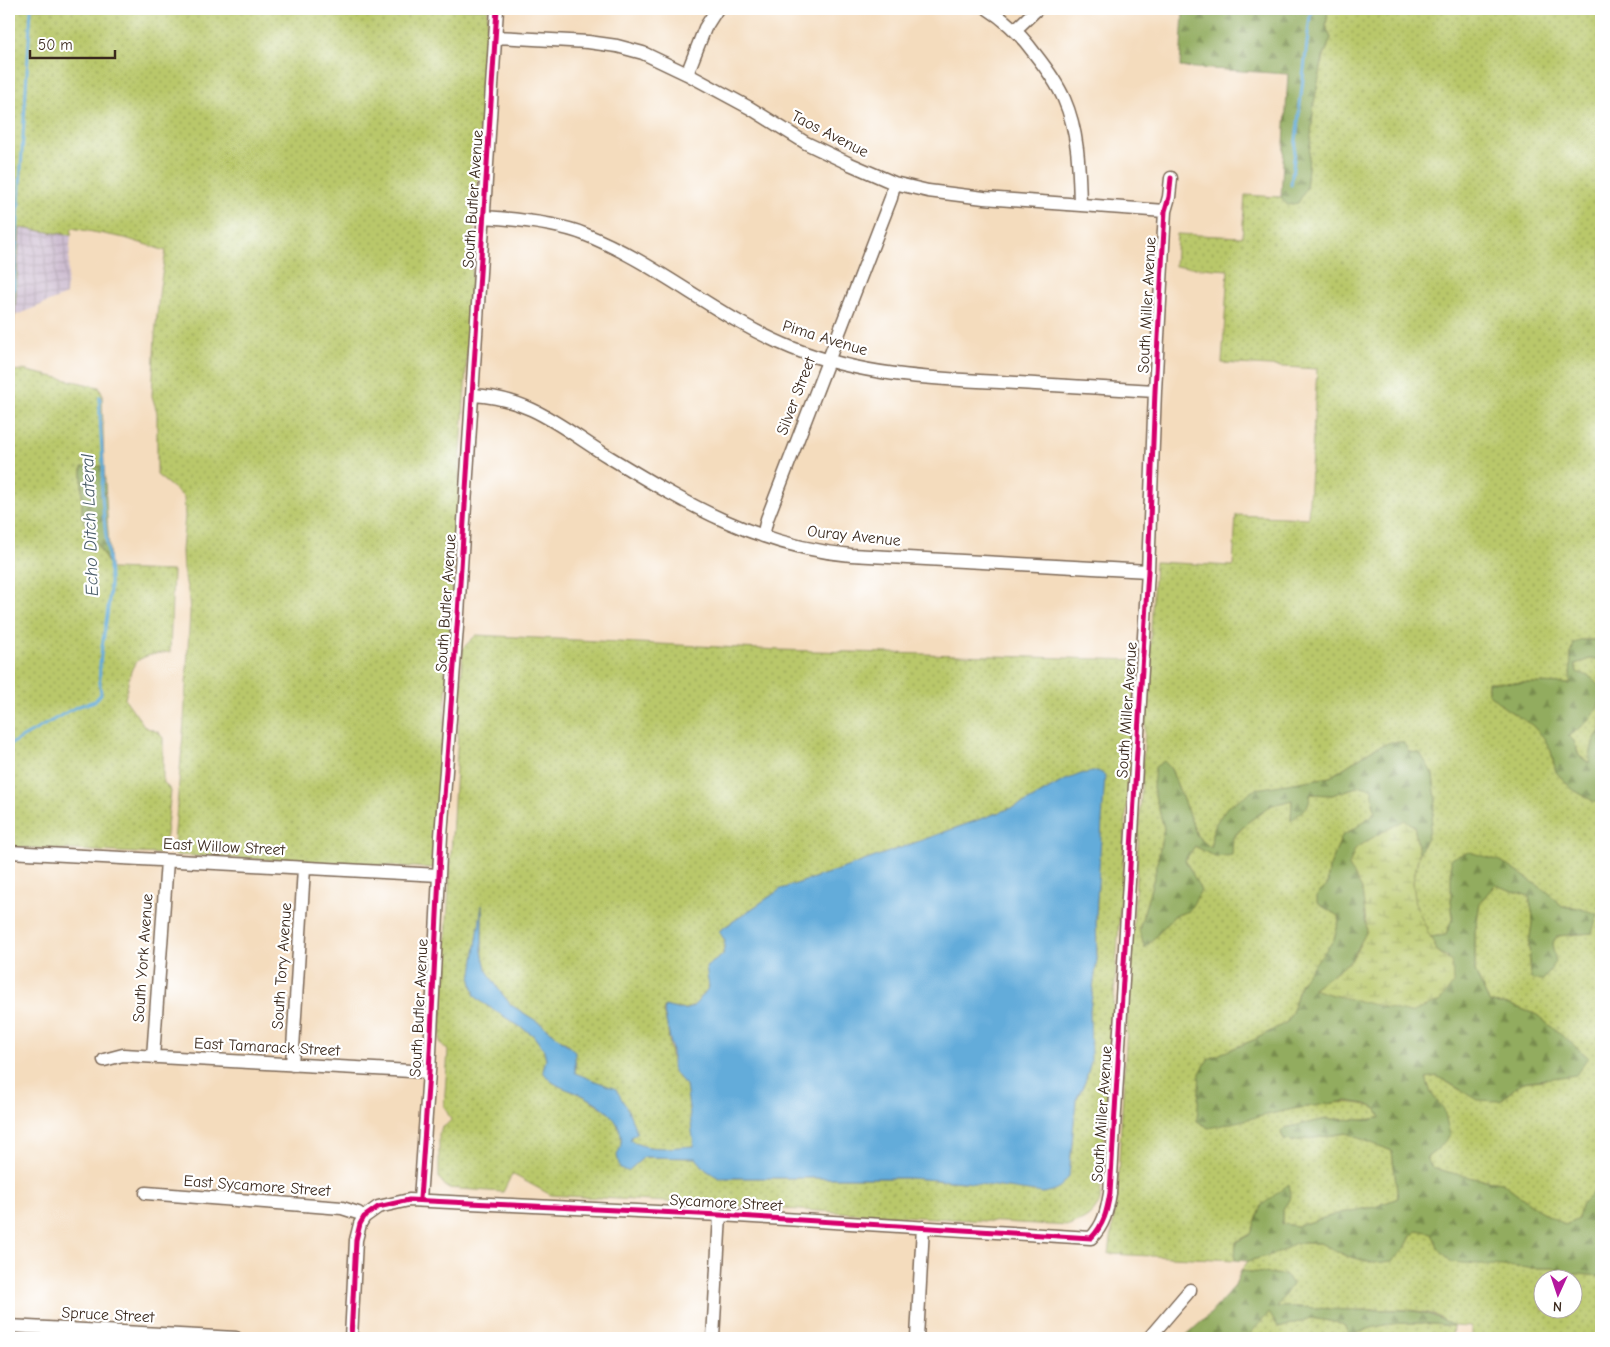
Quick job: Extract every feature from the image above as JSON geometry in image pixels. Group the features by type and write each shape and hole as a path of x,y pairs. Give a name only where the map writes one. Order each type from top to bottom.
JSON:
{"street":[{"name":"South Butler Avenue","path":"420,1199 429,1072 438,875 473,395 497,9"},
{"path":"687,74 705,28 717,9"},
{"path":"988,9 1001,17 1015,30 1047,69 1064,100 1076,143 1080,205"},
{"path":"1015,30 1037,9"},
{"name":"Taos Avenue","path":"496,37 588,42 617,46 643,54 687,74 750,108 806,143 894,183 928,191 984,198 1165,211"},
{"name":"South Miller Avenue","path":"1090,1238 1104,1220 1110,1193 1148,570 1165,211 1171,178"},
{"name":"Silver Street","path":"763,536 767,519 891,198 894,183"},
{"name":"Pima Avenue","path":"484,217 506,218 565,227 584,233 611,246 759,332 793,349 828,360 890,373 940,379 1155,391"},
{"name":"Ouray Avenue","path":"473,395 490,396 528,407 549,417 605,454 684,501 730,524 797,546 830,553 1148,570"},
{"name":"East Willow Street","path":"9,852 438,875"},
{"name":"South York Avenue","path":"153,1057 167,861"},
{"name":"South Tory Avenue","path":"292,1065 304,868"},
{"name":"East Tamarack Street","path":"104,1060 123,1055 429,1072"},
{"name":"East Sycamore Street","path":"146,1193 342,1208 364,1217"},
{"name":"Sycamore Street","path":"364,1217 386,1205 420,1199 1090,1238"},
{"path":"713,1338 720,1215"},
{"path":"350,1338 356,1240 364,1217"},
{"path":"917,1338 922,1228"},
{"path":"1149,1338 1190,1290"},
{"name":"Spruce Street","path":"9,1326 236,1338"}],"shaded area":[{"path":"20,228 71,235 66,295 14,316"}],"green space":[{"path":"9,9 488,9 436,862 433,868 175,855 172,850 184,722 190,612 182,551 185,516 184,497 157,475 157,412 152,396 155,335 166,251 125,238 72,228 71,235 20,228 12,360 9,361"},
{"path":"1181,9 1328,9 1326,27 1331,38 1323,58 1314,103 1306,189 1298,203 1287,205 1281,197 1288,74 1180,67 1183,12"},
{"path":"1328,9 1601,9 1601,640 1583,640 1571,654 1571,684 1488,682 1488,693 1505,708 1532,725 1544,738 1551,751 1556,772 1572,789 1595,802 1601,802 1601,1189 1598,1188 1578,1219 1565,1225 1537,1209 1502,1182 1477,1179 1432,1167 1426,1158 1438,1149 1444,1110 1431,1093 1426,1078 1437,1076 1460,1090 1500,1101 1522,1082 1544,1080 1588,1058 1537,1015 1511,1005 1490,1003 1475,972 1475,932 1480,902 1495,885 1529,896 1533,916 1529,944 1531,979 1557,936 1592,933 1574,907 1562,907 1549,893 1501,861 1451,900 1453,917 1446,935 1430,937 1416,906 1413,882 1419,854 1429,832 1436,801 1433,775 1420,754 1373,749 1330,777 1256,790 1216,823 1212,834 1211,849 1197,836 1171,769 1153,788 1164,828 1155,874 1139,929 1145,948 1174,916 1189,911 1191,871 1185,860 1195,846 1215,857 1248,822 1272,805 1292,799 1291,820 1311,794 1332,795 1360,786 1372,788 1375,813 1342,836 1329,869 1327,886 1318,903 1340,917 1334,940 1300,984 1293,1010 1287,1022 1256,1039 1229,1050 1198,1109 1197,1121 1249,1116 1337,1103 1351,1103 1377,1109 1381,1118 1365,1120 1327,1119 1285,1128 1281,1133 1284,1140 1294,1141 1346,1133 1392,1151 1398,1198 1375,1207 1340,1213 1298,1226 1282,1224 1282,1212 1291,1196 1262,1205 1251,1234 1236,1242 1235,1260 1109,1254 1117,1193 1155,562 1233,566 1236,515 1308,518 1317,369 1222,363 1228,270 1175,266 1177,234 1242,237 1245,195 1281,197 1288,204 1306,189 1319,74 1331,38 1326,27"},
{"path":"23,370 99,387 102,394 104,466 82,468 82,517 111,569 173,571 170,652 147,656 135,664 129,677 125,699 145,727 158,732 163,738 163,781 171,791 165,842 159,854 9,847 9,410 11,371"},
{"path":"104,466 110,566 82,517 82,467"},
{"path":"476,635 780,650 1137,660 1100,1201 1091,1214 1084,1220 1069,1226 551,1195 512,1174 503,1192 447,1188 439,1178 439,1134 442,1127 451,1120 444,1106 448,1051 440,1042 463,648","holes":["1063,781 1098,885 1096,915 1097,960 1090,1010 1085,1082 1076,1100 1069,1176 965,1182 909,1178 719,1178 706,1170 696,1158 644,1157 628,1171 621,1147 621,1132 613,1115 586,1097 557,1085 543,1071 546,1059 544,1050 533,1035 475,996 471,980 482,910 482,951 486,969 499,990 511,1005 568,1044 576,1063 575,1073 589,1079 631,1136 630,1140 637,1144 653,1147 695,1146 686,1085 673,1071 667,1025 663,1012 665,1006 687,1009 695,1004 709,987 707,967 723,955 725,941 720,930 781,889 1025,803"]},
{"path":"1583,640 1601,640 1601,659 1590,659 1575,664 1577,673 1586,675 1597,684 1600,690 1599,705 1590,719 1568,736 1574,741 1579,756 1589,763 1594,741 1601,730 1601,756 1598,765 1601,771 1601,802 1595,802 1572,789 1556,772 1551,751 1544,738 1532,725 1505,708 1488,693 1488,682 1570,684 1571,654 1574,643"},
{"path":"1590,659 1601,659 1601,693 1596,681 1577,673 1575,664"},
{"path":"1601,698 1601,730 1594,741 1590,763 1579,756 1574,742 1568,736 1591,718"},
{"path":"1391,742 1403,742 1409,752 1420,753 1433,775 1436,801 1429,832 1419,854 1414,826 1405,821 1355,849 1349,866 1362,889 1367,931 1351,961 1313,988 1333,995 1363,1001 1449,958 1437,951 1430,937 1446,935 1453,917 1451,858 1469,852 1501,861 1549,893 1562,907 1574,907 1598,914 1592,933 1557,936 1552,944 1556,962 1543,980 1531,979 1529,944 1533,916 1529,896 1495,885 1480,902 1475,932 1475,972 1490,1003 1511,1005 1537,1015 1588,1057 1576,1075 1522,1082 1500,1101 1478,1100 1437,1076 1426,1078 1431,1093 1444,1110 1450,1135 1438,1149 1426,1158 1432,1167 1477,1179 1502,1182 1537,1209 1565,1225 1578,1219 1581,1205 1598,1187 1601,1189 1601,1276 1582,1274 1582,1270 1451,1262 1438,1247 1432,1233 1418,1230 1411,1236 1405,1248 1392,1261 1373,1263 1347,1256 1320,1243 1295,1243 1278,1253 1248,1261 1235,1260 1236,1242 1251,1234 1262,1205 1289,1184 1291,1196 1282,1212 1282,1224 1298,1226 1340,1213 1375,1207 1398,1198 1392,1151 1346,1133 1294,1141 1284,1140 1281,1132 1285,1128 1327,1119 1365,1120 1381,1118 1377,1109 1366,1104 1347,1101 1293,1109 1209,1128 1197,1121 1200,1073 1208,1059 1256,1039 1287,1022 1293,1010 1300,985 1334,940 1340,917 1317,903 1317,895 1327,886 1329,869 1342,836 1375,813 1372,788 1360,786 1332,795 1311,794 1308,805 1291,821 1292,800 1272,805 1248,822 1233,837 1232,855 1215,857 1195,846 1185,860 1201,890 1189,911 1174,916 1145,948 1139,930 1155,874 1164,828 1153,788 1155,767 1164,761 1171,769 1197,836 1211,848 1212,834 1216,823 1227,807 1256,789 1330,777 1373,749"},
{"path":"1405,820 1414,826 1419,854 1413,882 1416,906 1437,951 1452,962 1453,984 1439,1002 1410,1013 1312,989 1351,961 1367,931 1362,889 1349,866 1355,849"},
{"path":"1418,1230 1432,1232 1438,1247 1530,1268 1553,1268 1559,1270 1532,1270 1532,1320 1582,1320 1582,1274 1601,1276 1601,1338 1471,1337 1471,1327 1453,1326 1452,1338 1246,1338 1269,1312 1279,1328 1311,1318 1344,1325 1350,1337 1374,1327 1399,1323 1451,1326 1439,1317 1418,1311 1276,1307 1292,1284 1285,1275 1241,1271 1248,1261 1278,1253 1295,1243 1320,1243 1347,1256 1405,1248 1411,1236"},
{"path":"1241,1271 1285,1275 1292,1284 1277,1307 1415,1311 1428,1314 1453,1326 1400,1323 1375,1327 1350,1337 1344,1325 1311,1318 1279,1328 1269,1313 1246,1338 1183,1338 1210,1314 1234,1287"}],"water":[{"path":"1098,771 1105,775 1096,915 1097,960 1090,1010 1091,1061 1085,1082 1076,1100 1069,1176 1061,1186 1052,1191 1043,1193 965,1182 909,1178 719,1178 706,1170 696,1158 644,1157 628,1171 620,1169 617,1155 621,1145 621,1137 615,1120 594,1102 551,1081 543,1071 546,1059 544,1050 533,1035 475,996 471,980 482,905 482,951 486,969 511,1005 541,1024 575,1051 575,1073 616,1089 628,1110 637,1133 630,1140 637,1144 653,1147 694,1146 686,1085 673,1071 672,1048 664,1009 665,1006 687,1009 699,1000 709,987 706,967 723,955 725,941 719,931 781,889 1025,803 1063,781 1081,774"}],"waterway":[{"path":"9,326 12,312 31,9"},
{"path":"1291,185 1310,16 1314,9"},
{"name":"Echo Ditch Lateral","path":"9,745 76,707 95,701 101,694 101,651 110,594 110,580 102,489 100,397"}],"cycle path":[{"path":"420,1199 429,1072 441,836 458,614 497,9"},
{"path":"351,1338 356,1240 360,1224 364,1217 378,1207 409,1200 720,1215 1091,1238 1099,1228 1106,1212 1110,1193 1148,571 1165,211 1171,178"}]}
